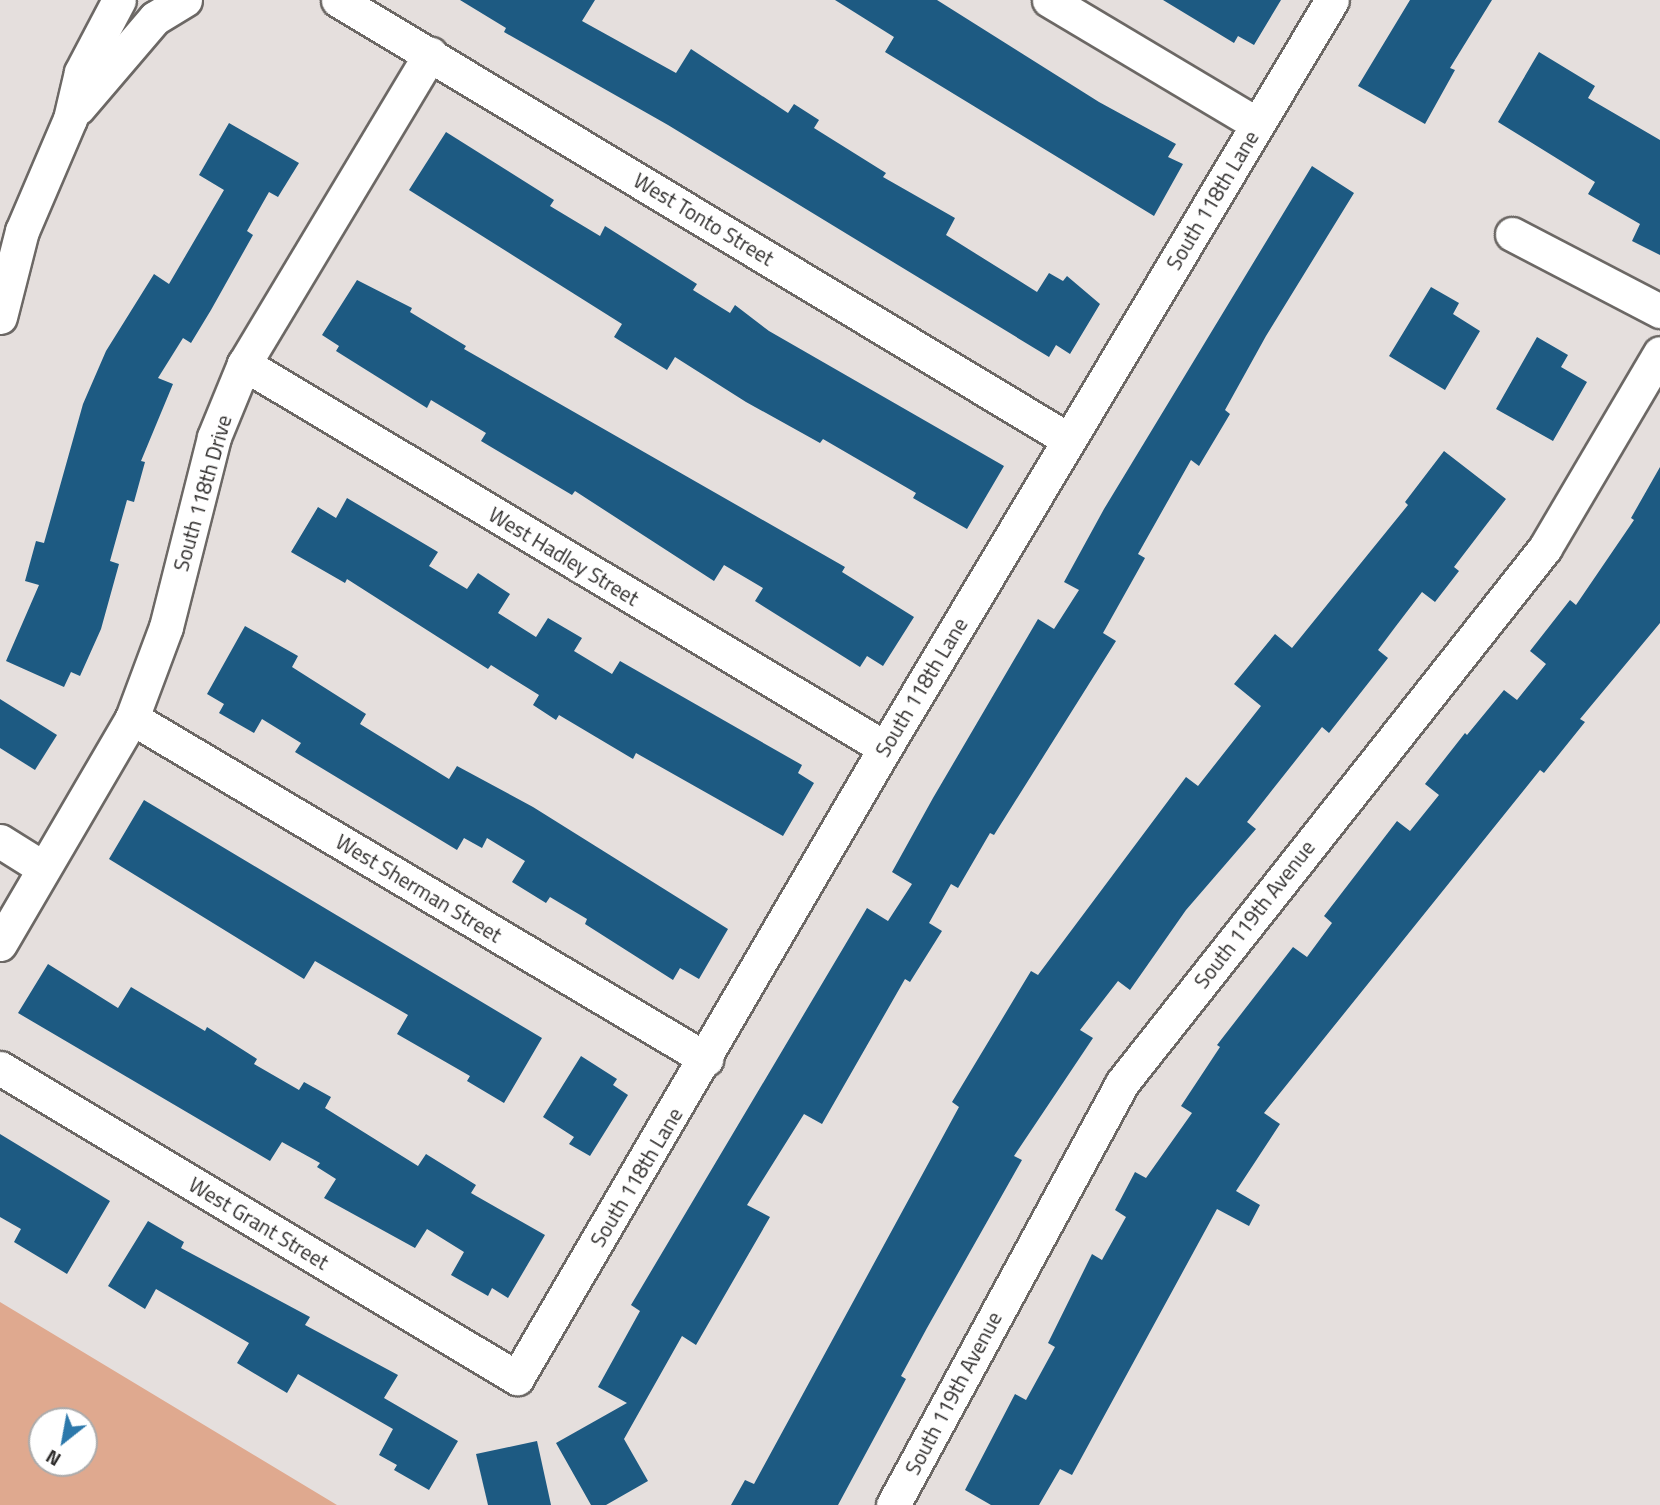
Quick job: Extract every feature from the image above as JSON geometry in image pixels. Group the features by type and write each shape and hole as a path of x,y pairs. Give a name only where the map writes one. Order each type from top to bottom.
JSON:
{"street":[{"path":"0,317 22,231 70,119 81,72 119,0"},
{"path":"70,119 155,18 186,0"},
{"name":"West Tonto Street","path":"338,0 1069,440"},
{"path":"1049,0 1257,124"},
{"name":"South 118th Lane","path":"517,1378 706,1059 885,748 1332,0"},
{"name":"South 118th Drive","path":"0,944 132,718 166,627 214,437 244,364 430,54"},
{"path":"1512,234 1660,311"},
{"name":"South 119th Avenue","path":"894,1505 1122,1083 1545,548 1660,353"},
{"name":"West Hadley Street","path":"244,364 885,748"},
{"name":"West Sherman Street","path":"132,718 706,1059"},
{"path":"0,841 43,868"},
{"name":"West Grant Street","path":"0,1068 517,1378"}],"shaded area":[{"path":"0,1302 337,1505 0,1505"}],"building":[{"path":"460,0 595,0 582,21 676,73 691,49 788,113 794,104 819,120 814,128 886,173 883,177 955,218 946,235 1037,292 1049,273 1063,281 1067,276 1100,304 1070,354 1056,345 1049,357 668,125 504,32 506,28"},
{"path":"835,0 937,0 1099,102 1176,144 1168,157 1183,164 1154,216 885,52 894,37"},
{"path":"1163,0 1281,0 1254,45 1238,36 1234,43"},
{"path":"1410,0 1492,0 1450,68 1455,70 1425,124 1358,86"},
{"path":"1539,52 1595,86 1588,98 1660,140 1660,255 1632,241 1640,224 1588,194 1595,182 1498,122"},
{"path":"229,123 299,163 278,197 269,192 247,231 253,235 211,310 191,343 183,338 158,378 173,384 141,461 145,462 134,502 127,500 110,561 119,564 101,629 80,676 71,672 64,687 6,661 39,585 25,581 36,541 44,543 83,404 106,351 154,274 169,284 224,190 199,175"},
{"path":"446,132 554,200 550,206 600,236 605,226 697,284 693,290 730,313 735,305 769,331 1004,466 967,529 913,498 916,493 823,439 820,443 746,402 675,357 667,370 614,337 622,324 409,190"},
{"path":"1312,166 1354,193 1266,336 1225,410 1230,414 1199,466 1191,460 1138,554 1145,558 1103,633 1116,641 994,835 990,833 958,888 951,884 929,923 942,931 910,982 905,979 822,1124 804,1114 747,1205 770,1217 696,1345 682,1336 624,1439 648,1481 606,1505 591,1505 556,1443 627,1403 598,1387 640,1311 631,1305 867,908 888,921 912,884 892,872 933,798 1038,619 1054,629 1079,590 1064,582 1104,509"},
{"path":"357,280 412,308 410,312 466,346 464,349 845,567 842,572 914,617 883,666 867,656 860,667 755,601 763,588 724,565 714,581 575,491 572,495 481,441 486,433 431,400 427,408 336,351 339,346 322,335"},
{"path":"1431,287 1459,303 1453,314 1480,331 1445,390 1389,356"},
{"path":"1537,337 1568,355 1561,367 1587,382 1553,441 1496,409"},
{"path":"1444,451 1506,499 1454,567 1459,571 1435,602 1422,592 1378,650 1388,658 1329,733 1322,727 1247,822 1256,829 1186,910 1130,990 1118,981 1080,1030 1093,1038 1014,1156 1022,1160 901,1376 906,1379 838,1505 731,1505 745,1480 754,1484 959,1107 952,1102 1031,971 1038,975 1186,777 1198,786 1261,706 1234,684 1275,634 1292,648 1408,505 1405,502"},
{"path":"1660,467 1660,623 1580,719 1585,722 1544,773 1540,770 1264,1113 1280,1124 1236,1191 1260,1205 1249,1226 1217,1209 1072,1475 1060,1469 1039,1505 991,1505 965,1490 1015,1394 1026,1400 1055,1347 1048,1343 1092,1254 1102,1260 1126,1217 1115,1210 1135,1172 1146,1178 1192,1113 1181,1106 1220,1047 1217,1045 1293,947 1307,957 1332,923 1324,916 1397,821 1410,831 1439,795 1425,784 1465,733 1467,735 1504,690 1517,700 1546,664 1530,651 1570,600 1576,605 1634,520 1631,518"},
{"path":"347,498 438,552 429,566 467,589 478,573 510,594 498,613 536,637 548,618 582,638 574,651 612,674 620,661 802,765 798,773 814,783 783,836 636,753 633,759 559,715 556,720 533,705 539,695 491,665 488,669 347,579 345,583 291,552 318,507 336,518"},
{"path":"245,626 298,656 292,667 366,714 360,724 449,779 457,766 533,807 728,929 699,979 680,968 673,980 585,924 587,919 550,897 546,903 512,882 525,861 487,838 482,848 464,838 457,850 295,752 301,743 262,719 254,733 219,713 224,704 207,694"},
{"path":"0,699 57,735 35,770 0,748"},
{"path":"144,800 542,1038 504,1103 467,1081 470,1076 397,1034 408,1015 315,961 304,979 109,859"},
{"path":"48,964 118,1008 131,987 205,1031 207,1027 257,1059 254,1064 299,1090 304,1082 331,1097 325,1108 418,1166 426,1154 476,1185 471,1193 545,1235 508,1298 492,1288 488,1296 451,1275 464,1252 427,1229 415,1248 324,1198 336,1179 317,1167 320,1163 282,1142 270,1161 18,1013"},
{"path":"581,1056 617,1079 613,1085 628,1095 590,1156 569,1144 574,1137 543,1117"},
{"path":"0,1134 110,1201 67,1274 14,1242 21,1229 0,1217"},
{"path":"148,1221 184,1242 181,1248 310,1317 305,1325 398,1375 384,1398 458,1441 429,1490 394,1470 397,1465 379,1455 393,1429 298,1374 287,1393 237,1363 249,1343 156,1289 145,1309 108,1286"},
{"path":"537,1441 551,1505 488,1505 476,1454"}]}
